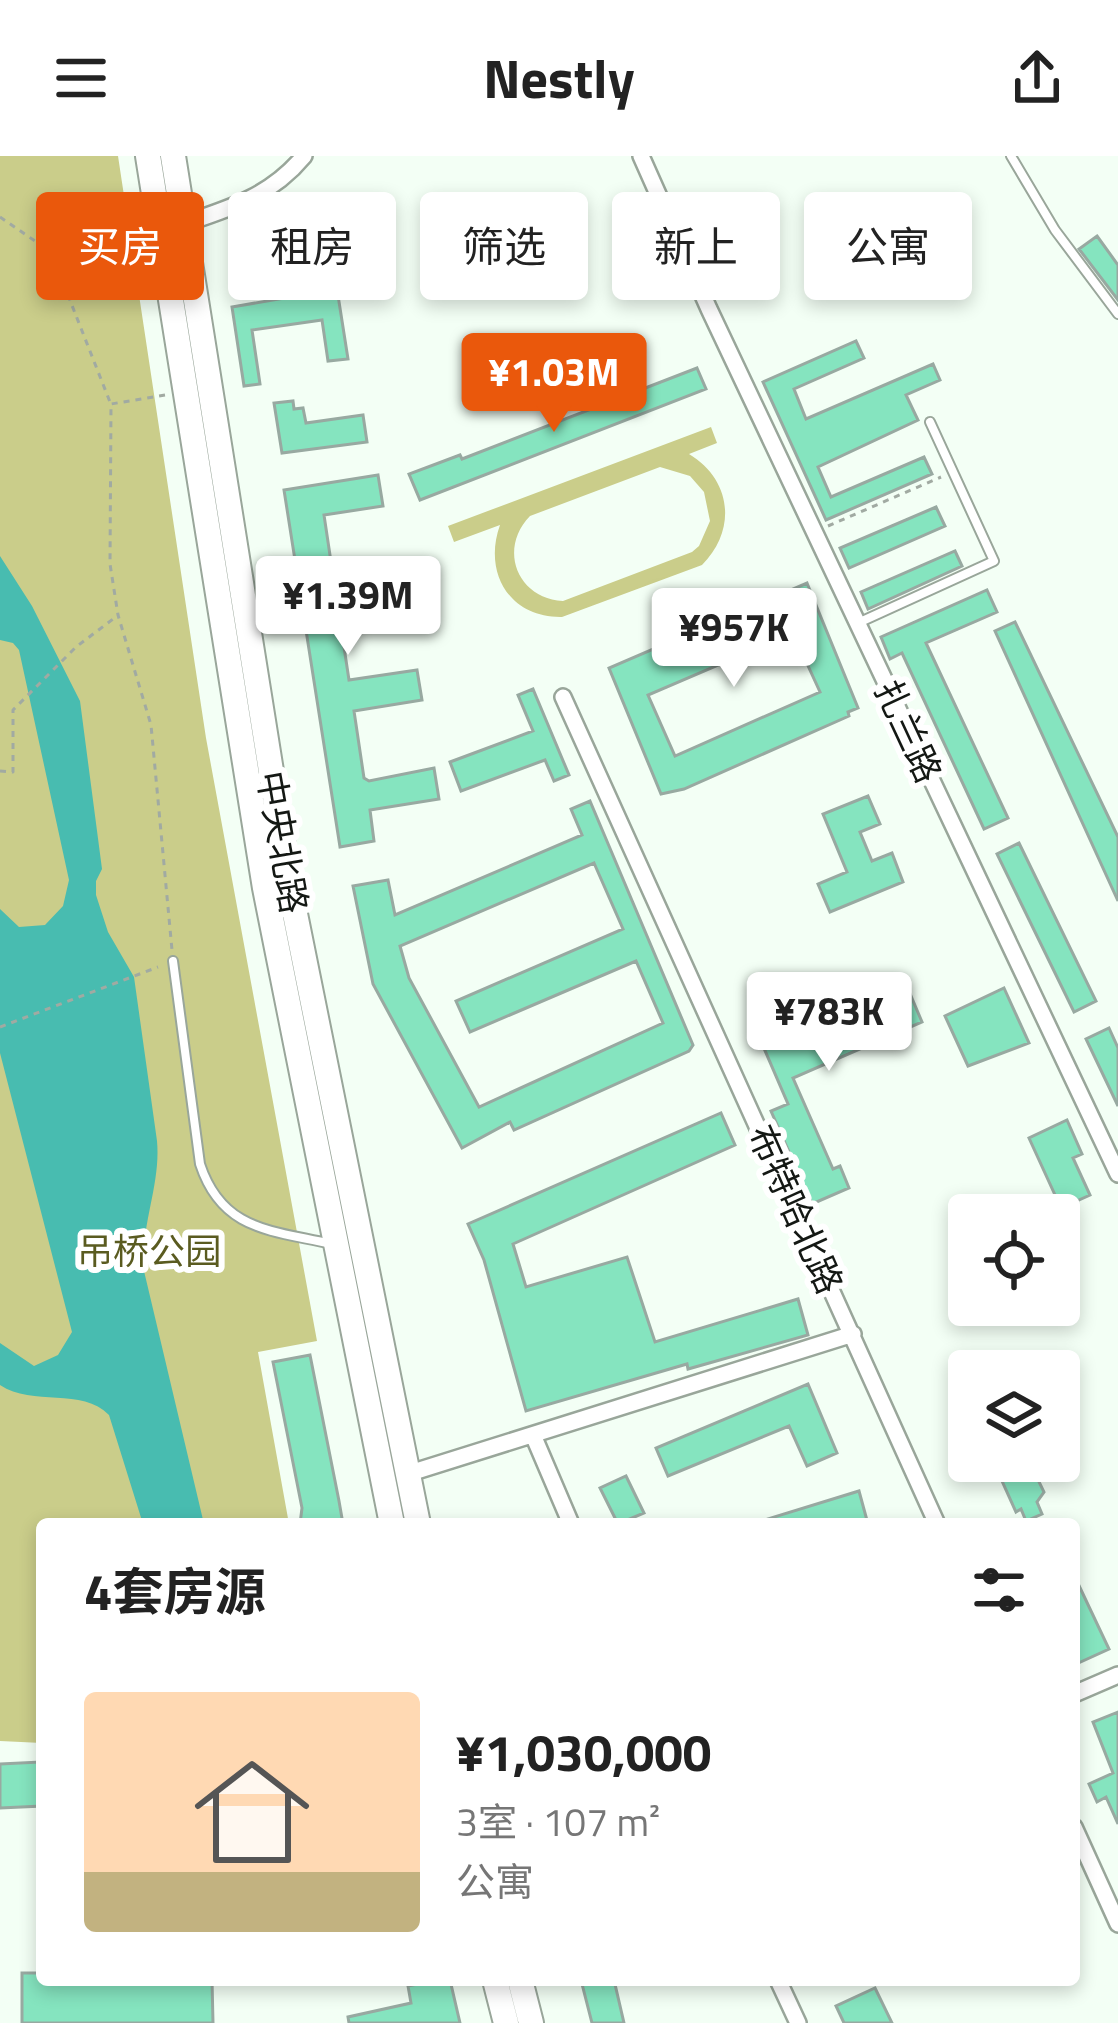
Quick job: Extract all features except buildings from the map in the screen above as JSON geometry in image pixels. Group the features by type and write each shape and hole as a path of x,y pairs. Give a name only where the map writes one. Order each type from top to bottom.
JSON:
{"main road":[{"name":"中央北路","path":"148,156 265,888 391,1518"},
{"name":"中央北路","path":"172,156 178,192"},
{"name":"中央北路","path":"195,300 290,884 417,1518"},
{"path":"497,1986 506,2023"},
{"path":"522,1986 531,2023"}],"street":[{"path":"204,217 256,198 280,182 304,156"},
{"name":"扎兰路","path":"641,156 1118,1174"},
{"name":"布特哈北路","path":"563,697 935,1518"},
{"path":"407,1474 853,1334"},
{"path":"533,1435 569,1518"},
{"path":"1080,1691 1118,1675"},
{"path":"1080,1840 1118,1924"},
{"path":"781,1986 797,2023"}],"lane":[{"path":"1011,156 1055,230 1118,314"},
{"path":"859,623 994,561 930,422"},
{"path":"173,961 200,1164 211,1191 243,1224 336,1246"}],"path":[{"path":"0,217 51,252 111,404 108,538 118,615 151,725 173,961"},
{"path":"111,404 185,392"},
{"path":"816,531 952,472"},
{"path":"0,770 13,772 13,710 76,647 118,615"},
{"path":"0,1027 146,971"}],"green space":[{"name":"吊桥公园","path":"0,156 118,156 123,192 36,192 36,300 140,300 206,738 317,1341 258,1352 288,1518 36,1518 36,1743 0,1741"},
{"path":"711,427 717,443 689,454 714,477 725,506 721,537 702,565 562,617 528,610 505,589 495,559 500,525 454,542 448,526","holes":["660,467 690,476 704,492 710,521 692,552 563,601 534,591 517,570 515,543 530,516"]}],"water":[{"path":"0,556 32,606 80,701 102,869 96,895 108,932 134,977 157,1141 144,1271 203,1518 141,1518 109,1415 98,1407 27,1395 0,1385 0,1343 34,1366 58,1355 72,1332 0,1053 0,909 19,927 45,925 63,906 69,880 19,650 0,640"}]}
